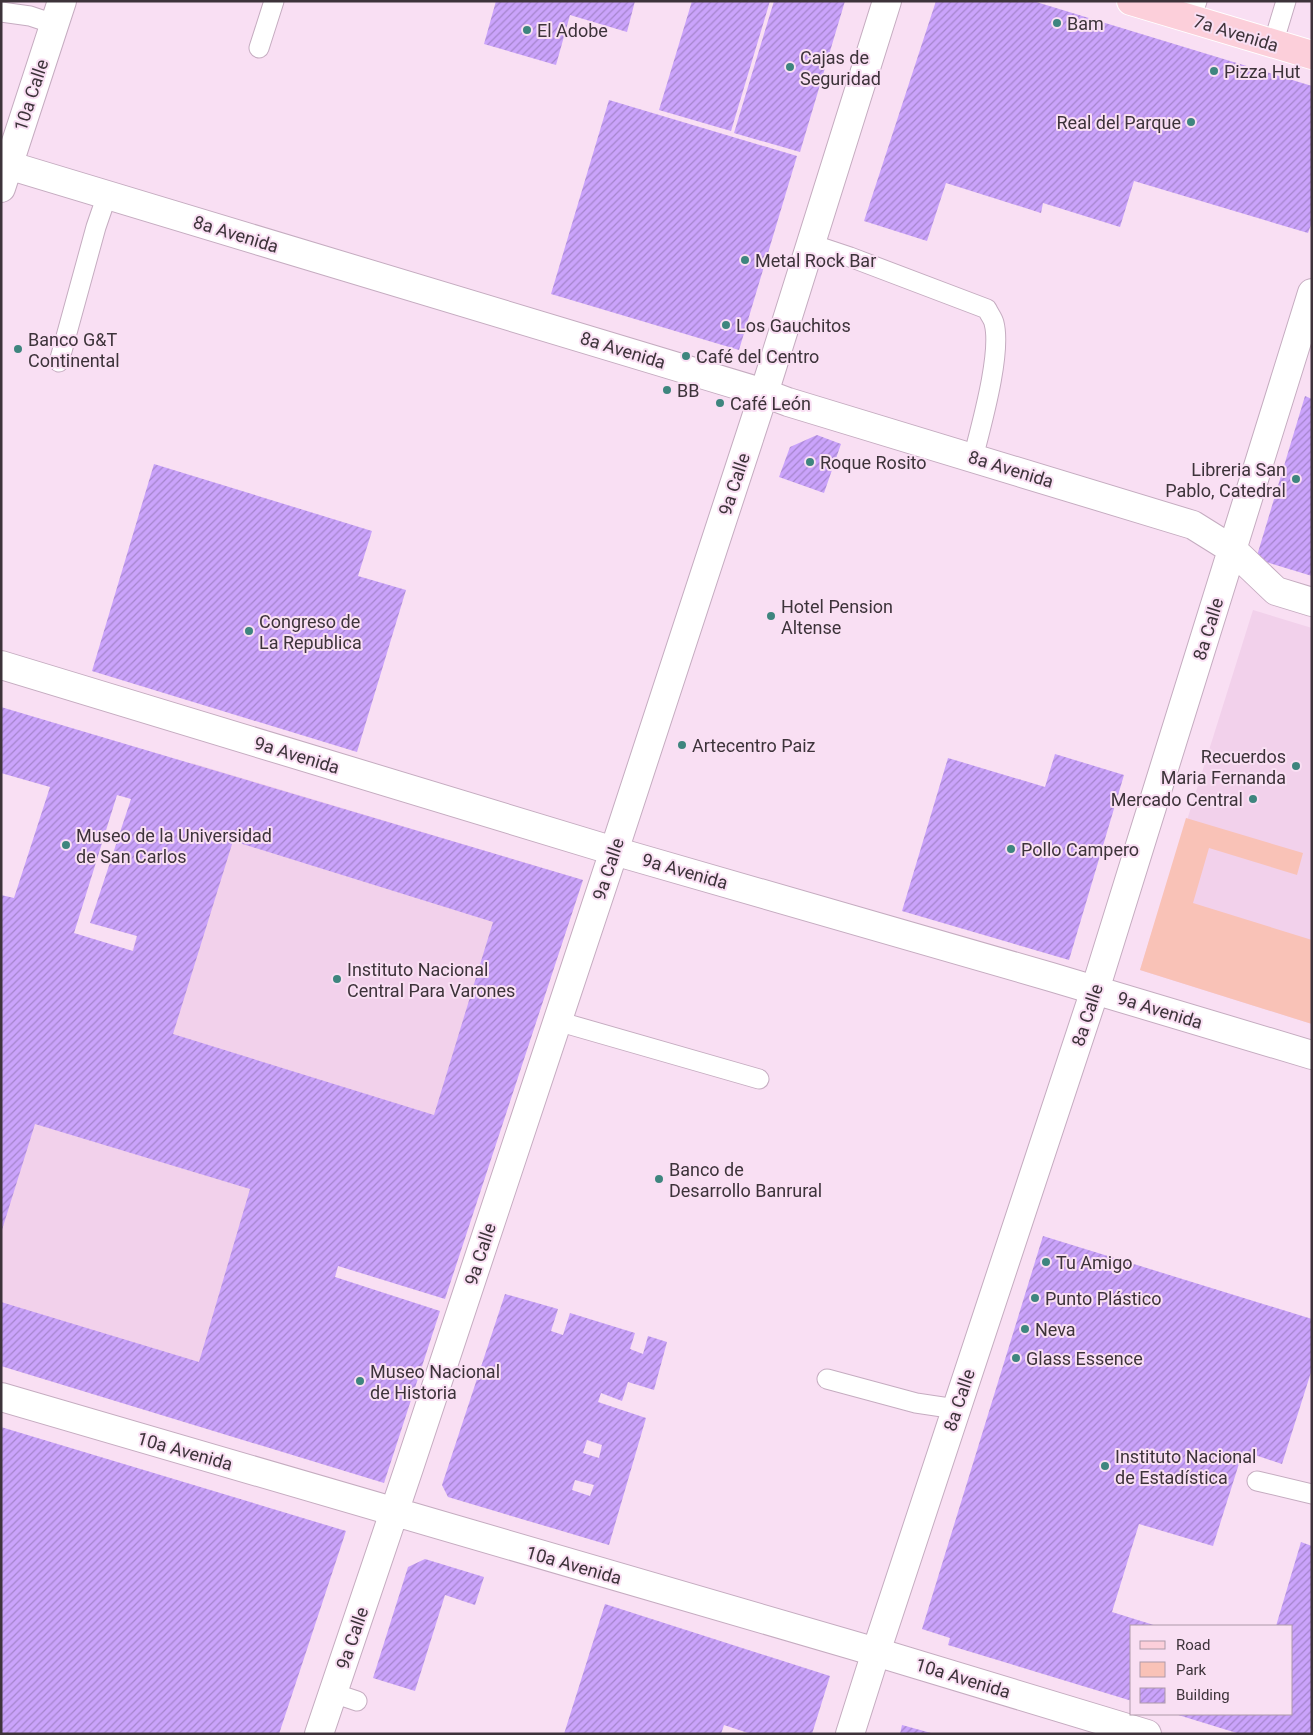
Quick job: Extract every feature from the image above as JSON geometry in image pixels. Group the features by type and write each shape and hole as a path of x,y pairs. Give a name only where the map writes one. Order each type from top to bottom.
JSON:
{"main road":[{"name":"7a Avenida","path":"1131,1 1194,10 1273,44 1312,56"}],"street":[{"name":"9a Calle","path":"319,1734 345,1697 394,1512 764,393 887,1"},
{"name":"10a Calle","path":"4,172 58,12"},
{"name":"8a Avenida","path":"4,172 107,195 1193,524 1233,550 1276,590 1312,602"},
{"name":"8a Calle","path":"850,1734 1095,990 1312,293"},
{"name":"9a Avenida","path":"1,665 614,851 1095,990 1312,1055"},
{"name":"10a Avenida","path":"1,1397 876,1652 1147,1734"}],"lane":[{"path":"259,48 274,1"},
{"path":"1273,44 1286,1"},
{"path":"1,12 30,16 58,12"},
{"path":"59,362 96,227 107,195"},
{"path":"811,244 987,309 994,323 996,345 990,386 973,458"},
{"path":"557,1021 759,1079"},
{"path":"826,1380 916,1403 956,1409"},
{"path":"1257,1481 1312,1494"}],"shaded area":[{"name":"Mercado Central","path":"1253,610 1312,628 1312,1024 1140,970"},
{"name":"Instituto Nacional Central Para Varones","path":"192,763 583,880 476,1203 324,1155 238,1438 1,1366 1,1057 90,1083"}],"green space":[{"path":"1186,818 1303,853 1297,875 1209,848 1193,903 1312,940 1312,1024 1140,970"}],"building":[{"name":"El Adobe","path":"496,1 635,1 627,32 570,15 556,65 484,44"},
{"path":"692,1 770,1 731,131 659,110"},
{"name":"Cajas de Seguridad","path":"774,1 845,1 800,152 734,133"},
{"path":"936,1 1033,1 1312,86 1312,222 1308,233 1134,181 1120,227 1043,203 1041,213 946,183 927,241 864,221"},
{"path":"609,100 797,156 739,350 551,294"},
{"name":"Libreria San Pablo, Catedral","path":"1305,396 1312,399 1312,576 1256,559"},
{"name":"Roque Rosito","path":"817,435 841,444 824,493 779,477 790,447"},
{"name":"Congreso de La Republica","path":"154,464 372,531 358,576 406,590 357,752 92,671"},
{"path":"1,707 583,880 445,1299 338,1266 335,1277 440,1311 384,1483 1,1366 1,1302 199,1362 250,1189 35,1124 1,1233 1,895 14,898 50,787 1,773","holes":["117,795 131,799 90,923 137,936 133,951 74,933","233,841 493,922 434,1115 173,1034"]},
{"name":"Pollo Campero","path":"1055,754 1124,775 1069,960 902,911 948,758 1045,787"},
{"path":"1043,1236 1312,1319 1312,1369 1282,1464 1243,1451 1213,1546 1139,1524 1112,1612 1154,1625 1130,1625 1130,1700 948,1645 950,1638 922,1629"},
{"path":"505,1294 558,1309 551,1331 563,1335 570,1313 635,1333 630,1349 643,1354 648,1336 667,1342 654,1390 628,1382 622,1401 601,1393 598,1402 646,1418 609,1545 448,1497 442,1485","holes":["587,1440 602,1445 599,1458 583,1453","575,1480 594,1485 590,1496 572,1490"]},
{"path":"1,1427 346,1531 279,1734 1,1734"},
{"path":"1301,1542 1312,1546 1312,1734 1240,1734 1178,1715 1293,1715 1293,1625 1276,1625"},
{"path":"425,1559 484,1577 475,1605 445,1595 415,1691 373,1678 408,1567"},
{"path":"605,1604 830,1676 812,1734 751,1734 724,1725 721,1734 564,1734"},
{"path":"902,1725 931,1733 931,1734 900,1734"}],"place":[{"name":"Bam","path":"1057,23"},
{"name":"El Adobe","path":"527,30"},
{"name":"Cajas de Seguridad","path":"790,67"},
{"name":"Pizza Hut","path":"1214,71"},
{"name":"Real del Parque","path":"1191,122"},
{"name":"Metal Rock Bar","path":"745,260"},
{"name":"Los Gauchitos","path":"726,325"},
{"name":"Banco G&T Continental","path":"18,349"},
{"name":"Café del Centro","path":"686,356"},
{"name":"BB","path":"667,390"},
{"name":"Café León","path":"720,403"},
{"name":"Roque Rosito","path":"810,462"},
{"name":"Libreria San Pablo, Catedral","path":"1296,479"},
{"name":"Hotel Pension Altense","path":"771,616"},
{"name":"Congreso de La Republica","path":"249,631"},
{"name":"Artecentro Paiz","path":"682,745"},
{"name":"Recuerdos Maria Fernanda","path":"1296,766"},
{"name":"Mercado Central","path":"1253,799"},
{"name":"Museo de la Universidad de San Carlos","path":"66,845"},
{"name":"Pollo Campero","path":"1011,849"},
{"name":"Instituto Nacional Central Para Varones","path":"337,979"},
{"name":"Banco de Desarrollo Banrural","path":"659,1179"},
{"name":"Tu Amigo","path":"1046,1262"},
{"name":"Punto Plástico","path":"1035,1298"},
{"name":"Neva","path":"1025,1329"},
{"name":"Glass Essence","path":"1016,1358"},
{"name":"Museo Nacional de Historia","path":"360,1381"},
{"name":"Instituto Nacional de Estadística","path":"1105,1466"}]}
